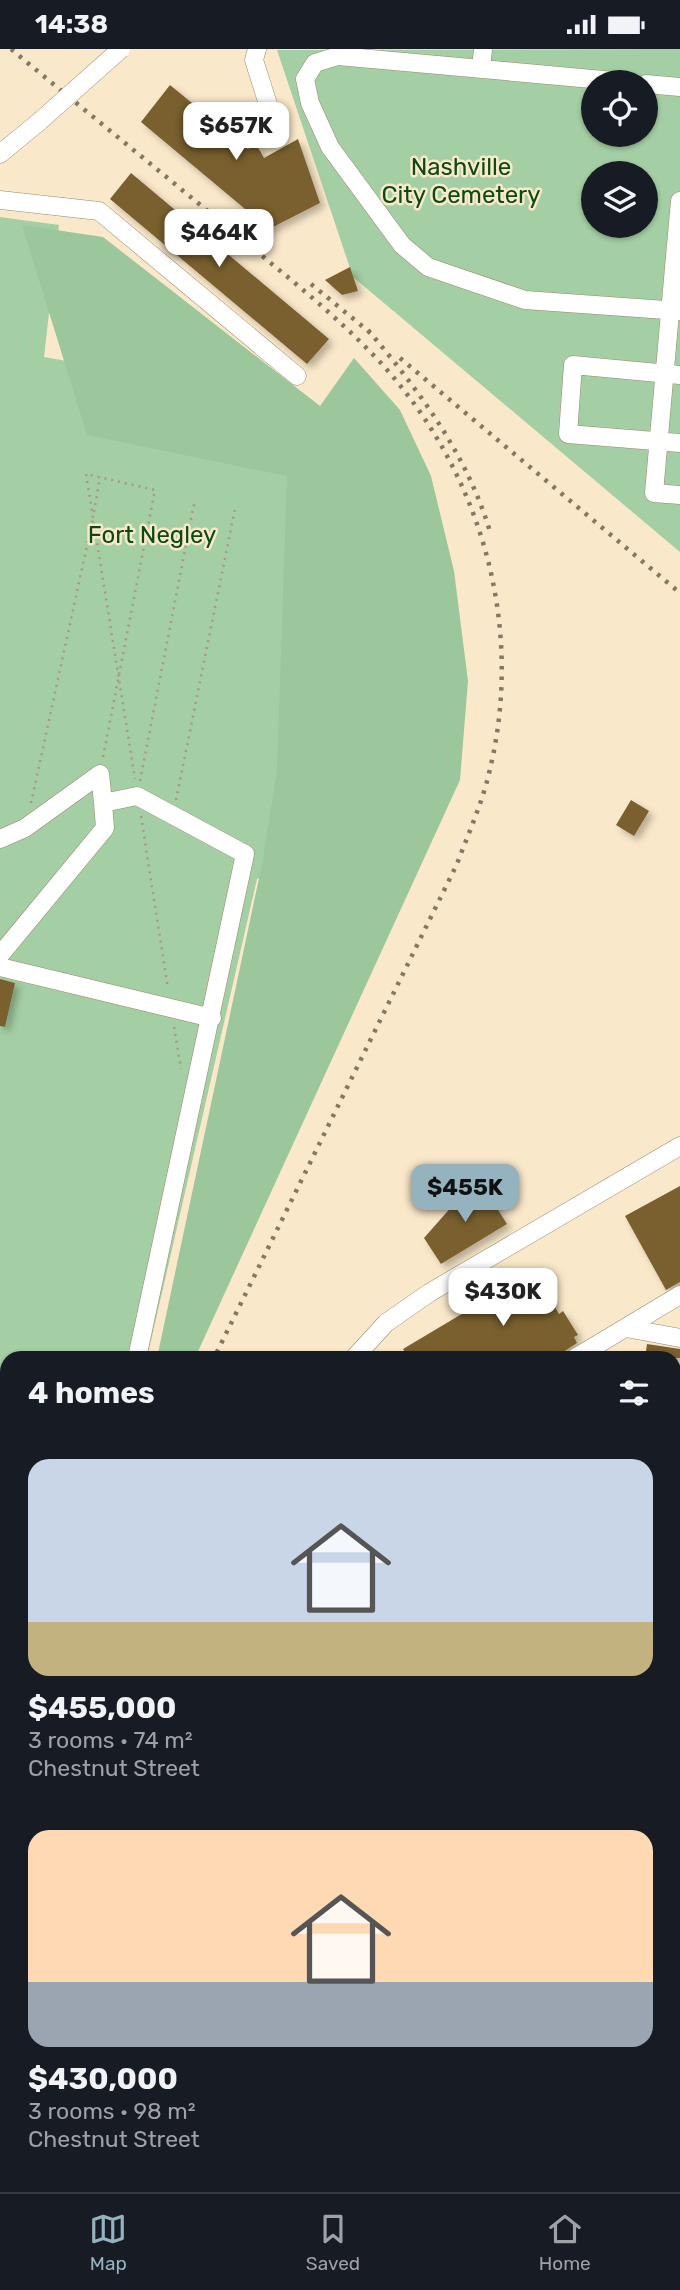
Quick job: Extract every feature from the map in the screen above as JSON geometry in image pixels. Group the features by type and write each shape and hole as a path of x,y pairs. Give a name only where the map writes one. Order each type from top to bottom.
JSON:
{"street":[{"path":"0,154 121,49"},
{"path":"252,130 272,117 254,60 257,49"},
{"path":"481,69 483,49"},
{"path":"581,78 338,56 315,63 305,79 310,103 330,146 402,245 428,267 525,300 675,311"},
{"path":"658,85 680,87"},
{"path":"0,200 99,211 298,376"},
{"path":"680,201 673,374 659,441 654,493 680,495"},
{"path":"673,374 573,366 568,434 680,443"},
{"path":"0,839 25,828 100,774 106,828 0,955"},
{"path":"103,803 137,796 245,854 139,1351"},
{"path":"0,967 212,1018"},
{"path":"360,1351 386,1323 429,1293 680,1146"},
{"path":"587,1351 680,1295"},
{"path":"626,1328 680,1338"}],"path":[{"path":"86,474 155,490 100,774"},
{"path":"25,828 100,477"},
{"path":"137,796 195,499"},
{"path":"173,815 235,509"}],"green space":[{"name":"Nashville City Cemetery","path":"680,49 680,552 353,277 277,50"},
{"name":"Fort Negley","path":"0,217 59,225 44,357 320,406 359,839 257,879 149,1351 0,1351"},
{"path":"22,225 103,237 320,406 354,358 400,410 431,476 454,571 468,681 460,780 198,1351 158,1351 262,864 277,771 287,476 87,435"}],"building":[{"path":"170,85 248,149 256,144 264,158 298,139 320,203 269,229 141,122"},
{"path":"131,173 329,339 307,364 110,199"},
{"path":"350,267 358,291 342,295 325,280"},
{"path":"631,800 649,811 634,836 616,825"},
{"path":"0,979 15,983 5,1027 0,1026"},
{"path":"480,1182 507,1224 441,1264 424,1238 468,1188"},
{"path":"680,1186 680,1282 666,1290 625,1216"},
{"path":"534,1271 559,1314 563,1311 578,1335 574,1337 577,1343 565,1351 403,1349"},
{"path":"647,1344 680,1349 680,1351 646,1351"}],"railway":[{"path":"11,49 306,292 379,361 414,404 444,450 468,499 486,551 497,604 502,659 499,714 484,793 457,864 217,1351"},
{"path":"311,284 373,335"},
{"path":"368,330 406,377 441,427 470,479 491,535"},
{"path":"400,358 680,593"}]}
